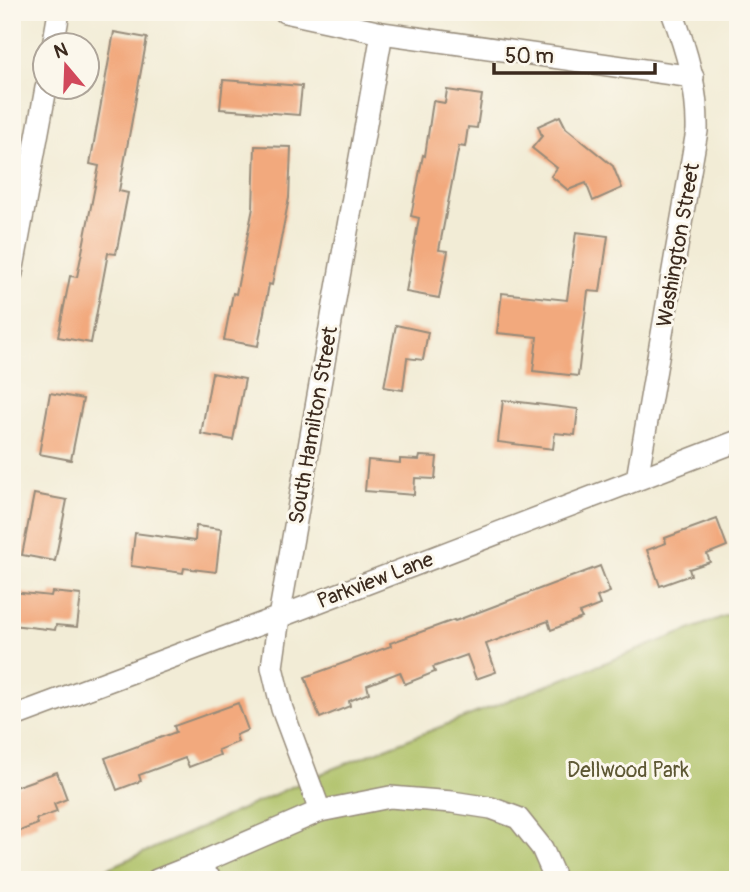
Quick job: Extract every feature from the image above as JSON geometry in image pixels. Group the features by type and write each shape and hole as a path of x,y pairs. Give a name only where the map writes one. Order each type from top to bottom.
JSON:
{"street":[{"path":"55,32 59,12"},
{"path":"285,12 382,33 693,77"},
{"name":"Washington Street","path":"637,479 695,149 698,115 693,77 672,12"},
{"name":"South Hamilton Street","path":"320,811 282,709 272,667 382,33"},
{"path":"12,273 43,102"},
{"name":"Parkview Lane","path":"12,717 738,441"},
{"path":"157,880 320,811 390,797 491,808 518,818 542,848 556,880"},
{"path":"195,865 212,880"}],"green space":[{"name":"Dellwood Park","path":"738,611 738,880 82,880 332,769"}],"building":[{"path":"114,32 147,38 119,191 128,193 116,254 108,253 91,343 58,337 70,276 77,277 99,166 90,164"},
{"path":"223,80 302,86 299,115 220,109"},
{"path":"447,90 482,95 477,128 468,127 465,147 459,146 439,250 448,251 439,298 406,292 419,218 411,216 423,155 425,156 433,101 445,103"},
{"path":"560,116 566,128 613,166 622,188 593,201 586,183 568,190 551,176 557,168 532,148 542,136 538,126"},
{"path":"255,146 291,147 289,198 258,346 224,340 253,208"},
{"path":"576,232 608,236 600,292 588,291 578,376 533,371 537,337 497,333 502,293 567,300"},
{"path":"396,325 428,332 423,360 407,358 403,390 384,387"},
{"path":"212,373 245,379 233,440 201,434"},
{"path":"50,393 83,399 71,460 39,454"},
{"path":"503,400 578,409 575,435 555,433 553,449 498,442"},
{"path":"420,456 437,457 435,479 415,478 414,495 365,491 368,460 400,463 400,459 419,460"},
{"path":"34,494 67,500 55,561 22,555"},
{"path":"717,519 727,546 707,554 710,562 689,569 691,575 660,586 647,550 666,543 665,538"},
{"path":"196,526 221,529 216,572 184,568 183,573 131,566 135,533 195,541"},
{"path":"600,566 610,592 597,597 600,605 579,613 582,618 551,630 548,621 486,644 496,672 476,679 467,655 433,667 435,672 405,684 400,672 367,685 369,693 349,701 350,706 320,718 305,677"},
{"path":"12,592 51,596 52,592 81,595 77,627 56,625 55,630 12,625"},
{"path":"238,703 248,730 236,735 238,742 218,750 220,755 189,767 185,758 139,775 141,781 117,790 105,758 176,732 174,726"},
{"path":"57,772 67,799 54,804 57,812 36,819 38,824 12,834 12,788"}]}
